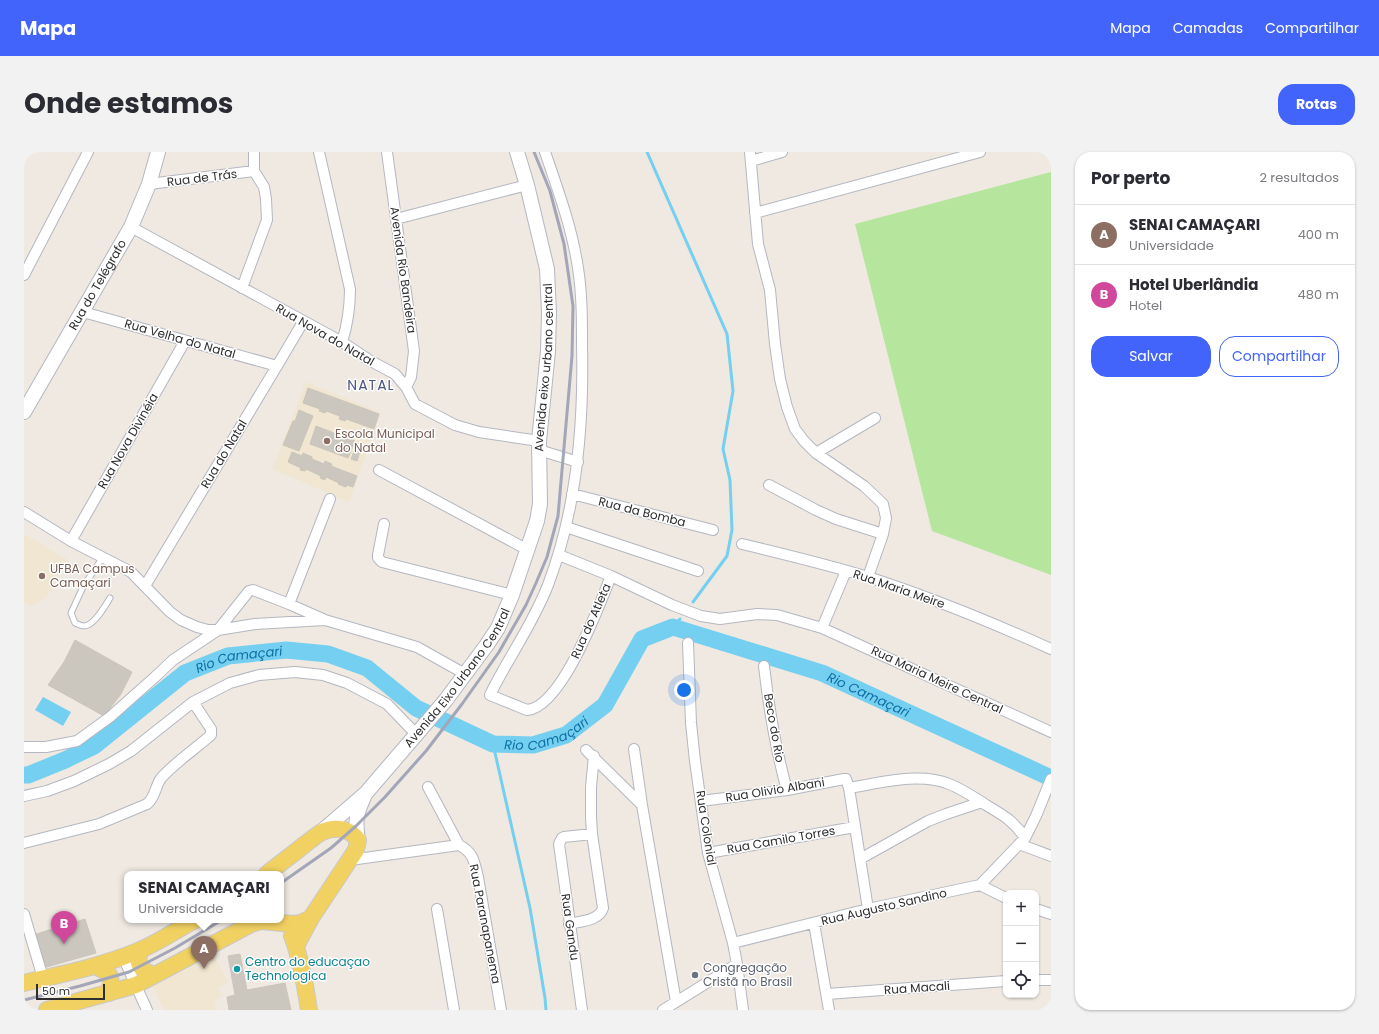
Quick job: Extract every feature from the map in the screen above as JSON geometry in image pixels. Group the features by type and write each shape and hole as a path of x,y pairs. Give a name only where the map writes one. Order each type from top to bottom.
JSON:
{"main road":[{"name":"Avenida Eixo Urbano Central","path":"271,871 321,832 334,828 350,831 354,834 358,852"},
{"path":"296,946 311,918 358,852"},
{"path":"277,923 301,923 311,918"},
{"path":"24,983 95,966 123,957 140,950 190,923"},
{"path":"47,1010 136,985 254,923"},
{"path":"277,923 290,932 296,946 309,1010"},
{"path":"140,950 138,958 140,967 145,972 154,975"},
{"path":"95,966 109,974 111,985 110,993"}],"street":[{"path":"24,275 88,152"},
{"name":"Rua do Telégrafo","path":"24,412 131,227 149,184 158,152"},
{"path":"242,288 267,220 264,187 254,171 254,152"},
{"path":"319,152 350,289 348,321 342,342"},
{"name":"Avenida Rio Bandeira","path":"388,152 414,351 411,377 406,387"},
{"name":"Avenida eixo urbano central","path":"518,152 528,186 547,269 548,283 548,351 539,445 540,504 537,521 528,550"},
{"path":"545,152 564,206 578,267 582,301 583,384 578,462 566,527 559,555"},
{"path":"782,152 750,156 758,244 770,290 780,379 787,407 795,429 804,441 816,453 864,486 884,504 886,518 883,534 868,577"},
{"path":"755,213 980,152"},
{"name":"Rua de Trás","path":"149,184 254,171"},
{"path":"396,219 528,186"},
{"name":"Rua Nova do Natal","path":"131,227 342,342 369,360 395,374 406,387 415,404 455,425 479,432 539,445 578,462"},
{"name":"Rua Velha do Natal","path":"83,312 277,366"},
{"name":"Rua do Natal","path":"145,586 303,322"},
{"name":"Rua Nova Divinéia","path":"72,541 185,341"},
{"path":"816,453 875,418"},
{"path":"379,470 528,550"},
{"path":"769,485 836,519 883,534"},
{"name":"Rua da Bomba","path":"572,494 713,530"},
{"path":"289,604 330,499"},
{"path":"24,512 72,541 131,572 170,612 181,620 197,627 218,630 255,624 325,620"},
{"path":"384,524 378,555 378,558 382,562 512,594"},
{"path":"566,527 698,571"},
{"name":"Rua Maria Meire","path":"742,544 868,577 968,613 1051,649"},
{"name":"Avenida Eixo Urbano Central","path":"321,832 366,793 446,701 498,628 528,550"},
{"name":"Rua do Atleta","path":"559,555 611,576 577,655 558,686 545,701 533,709 527,710 490,695 537,610 559,555"},
{"path":"822,628 846,571"},
{"name":"Rua Maria Meire Central","path":"611,576 672,605 701,616 720,619 757,614 777,616 822,628 1051,732"},
{"path":"24,747 46,747 77,741 110,717 173,660 218,630 250,590 289,604 325,620 417,647 465,674"},
{"name":"Rua Colonial","path":"688,643 691,722 708,853 733,943 743,1010"},
{"name":"Beco do Rio","path":"764,666 774,736 787,790"},
{"path":"24,796 48,791 74,781 110,764 131,751 193,702 230,683 259,675 295,672 322,675 346,683 387,704 420,732"},
{"path":"24,844 99,824 150,802 161,778 211,735 211,729 193,702"},
{"path":"634,749 642,805 676,1002"},
{"path":"569,924 593,919 602,912 603,908 592,834 590,753 642,805"},
{"name":"Rua Olivio Albani","path":"702,802 787,790 844,779 848,784 900,780 933,780 954,786 1011,821 1018,828 1022,841"},
{"path":"1003,896 980,885 1022,841 1036,816 1050,782"},
{"path":"848,784 868,909"},
{"name":"Rua Paranapanema","path":"428,787 459,845 468,850 474,862 478,877 501,1010"},
{"name":"Avenida Eixo Urbano Central","path":"358,852 356,818 366,793"},
{"path":"860,859 928,821 982,802"},
{"name":"Rua Camilo Torres","path":"708,853 855,827"},
{"name":"Rua Gandu","path":"582,1010 559,844 564,837 592,834"},
{"path":"1022,841 1051,856"},
{"path":"358,852 459,845"},
{"name":"Rua Augusto Sandino","path":"733,943 868,909 980,885"},
{"path":"437,909 454,1010"},
{"path":"1039,910 1051,914"},
{"path":"24,914 43,978"},
{"path":"814,923 829,1010"},
{"path":"123,957 147,1010"},
{"path":"663,1010 737,964"},
{"path":"1039,980 1051,980"},
{"name":"Rua Macali","path":"827,994 1003,981"}],"lane":[{"path":"103,557 83,587 71,613 75,622 83,626 89,625 95,620 110,598"}],"shaded area":[{"name":"Escola Municipal do Natal","path":"306,382 381,413 349,502 272,469"},
{"name":"UFBA Campus Camaçari","path":"24,534 68,561 54,587 46,597 31,606 24,602"},
{"path":"214,955 228,983 218,988 222,996 214,1001 217,1010 164,1010 153,986"}],"green space":[{"path":"1051,172 1051,575 932,531 855,224"}],"water":[{"path":"43,697 71,712 63,726 35,710"}],"building":[{"path":"308,388 379,414 374,429 346,419 345,421 339,419 340,416 326,411 325,413 319,411 320,409 303,403"},
{"path":"299,410 313,416 299,451 283,445"},
{"path":"316,426 355,441 348,458 310,444"},
{"path":"357,443 362,445 357,461 351,459"},
{"path":"292,452 302,456 303,453 324,464 325,461 332,464 331,466 357,476 353,487 347,485 346,487 326,477 325,480 320,478 321,476 306,469 305,471 300,470 301,468 288,462"},
{"path":"75,640 132,672 121,694 104,716 48,685 64,662"},
{"path":"85,919 96,953 43,968 33,935"},
{"name":"Centro do educaçao Technologica","path":"240,954 247,990 285,983 291,1010 229,1010 227,997 235,995 228,956"}],"waterway":[{"path":"647,152 727,334 733,391 723,449 730,480 732,530 727,556 693,602"},
{"path":"673,627 680,619"},
{"name":"Rio Camaçari","path":"24,775 28,775 65,760 94,746 185,673 228,656 286,650 328,654 367,668 416,708 493,744 533,745 566,735 605,705 642,639 673,627 822,673 1051,778"},
{"path":"493,744 530,908 546,1010"}],"railway":[{"path":"284,881 331,848 356,826 385,797 426,751 499,652 526,605 547,557 558,516 572,356 573,306 564,244 550,191 534,152"},
{"path":"24,1000 129,972 175,948 217,923"}],"place":[{"name":"Escola Municipal do Natal","path":"327,441"},
{"name":"UFBA Campus Camaçari","path":"42,576"},
{"name":"Hotel Uberlândia","path":"64,944"},
{"name":"SENAI CAMAÇARI","path":"204,969"},
{"name":"Centro do educaçao Technologica","path":"237,969"},
{"name":"Congregação Cristã no Brasil","path":"695,975"}],"district":[{"name":"NATAL","path":"371,385"}]}
